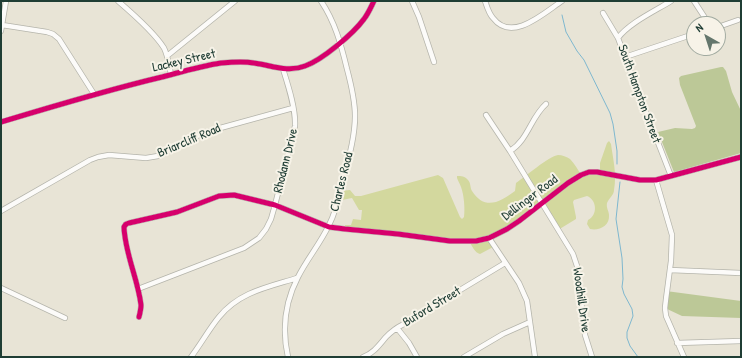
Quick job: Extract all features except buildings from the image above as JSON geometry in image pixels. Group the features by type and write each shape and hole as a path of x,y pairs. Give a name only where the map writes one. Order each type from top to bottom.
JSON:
{"street":[{"path":"1,31 2,17 6,1"},
{"path":"118,1 159,41 167,56 171,74"},
{"name":"Charles Road","path":"288,357 285,322 288,303 297,278 332,220 352,143 355,117 352,91 341,42 328,11 321,1"},
{"name":"Lackey Street","path":"1,122 94,94 208,66 238,62 255,63 283,69 305,66 335,48 363,20 374,1"},
{"path":"412,1 434,62"},
{"path":"485,1 492,18 508,28 516,28 530,22 562,1"},
{"path":"618,38 626,29 671,1"},
{"path":"694,1 704,16"},
{"path":"167,56 233,2"},
{"name":"South Hampton Street","path":"603,13 618,38 670,176"},
{"path":"726,24 738,20"},
{"path":"2,25 47,32 56,36 94,94"},
{"path":"625,57 686,37"},
{"name":"Rhodann Drive","path":"138,289 250,244 259,238 266,229 275,205 295,126 295,116 283,69"},
{"path":"510,151 515,148 538,113 546,104"},
{"name":"Briarcliff Road","path":"1,211 90,160 98,157 109,156 146,158 158,156 199,135 213,130 293,108"},
{"name":"Woodhill Drive","path":"486,115 510,151 572,254 577,266 586,335 592,357"},
{"name":"Dellinger Road","path":"138,289 124,231 126,224 181,211 224,195 234,195 275,205 329,227 469,242 489,238 507,229 575,178 589,172 610,174 640,180 656,180 741,157"},
{"path":"656,180 672,235 670,270 665,308 666,316 684,357"},
{"path":"489,238 519,283 527,301 535,357"},
{"name":"Buford Street","path":"364,357 375,350 397,328 506,263"},
{"path":"670,270 741,273"},
{"path":"191,357 219,317 236,300 252,292 297,278"},
{"path":"1,288 65,318"},
{"path":"138,289 141,306 139,317"},
{"path":"464,357 503,334 530,322"},
{"path":"397,328 409,343 417,357"},
{"path":"677,343 741,341"}],"green space":[{"path":"723,67 726,71 732,92 741,111 741,153 674,172 658,132 675,128 692,129 696,126 680,85 679,78 681,76"},
{"path":"609,141 611,144 614,161 614,192 607,203 609,214 608,222 603,227 597,229 590,229 587,224 588,220 595,211 595,208 593,201 587,196 574,200 573,202 576,219 558,230 542,203 519,221 489,238 495,246 480,254 475,251 469,241 345,229 345,225 351,225 353,219 361,220 362,210 359,210 352,198 338,201 340,191 350,190 355,196 361,196 438,175 443,178 462,219 464,217 464,202 461,186 457,176 463,176 467,179 470,183 472,191 482,201 493,203 515,191 516,183 554,156 564,156 570,159 581,175 600,172 600,163"},
{"path":"666,291 741,301 741,318 682,316 665,308"}],"waterway":[{"path":"562,15 566,32 584,60 610,113 617,151 617,164"},
{"path":"620,182 616,219 622,258 622,287 632,309 633,316 627,332 627,338 630,346 638,357"}],"cycle path":[{"path":"1,122 101,93 214,64 246,62 285,69 305,66 337,46 353,32 365,17 374,1"},
{"path":"139,317 141,305 127,247 124,227 129,223 177,212 219,196 234,195 275,205 329,227 450,241 476,241 489,238 507,229 568,183 589,172 597,172 640,180 656,180 741,157"}]}
